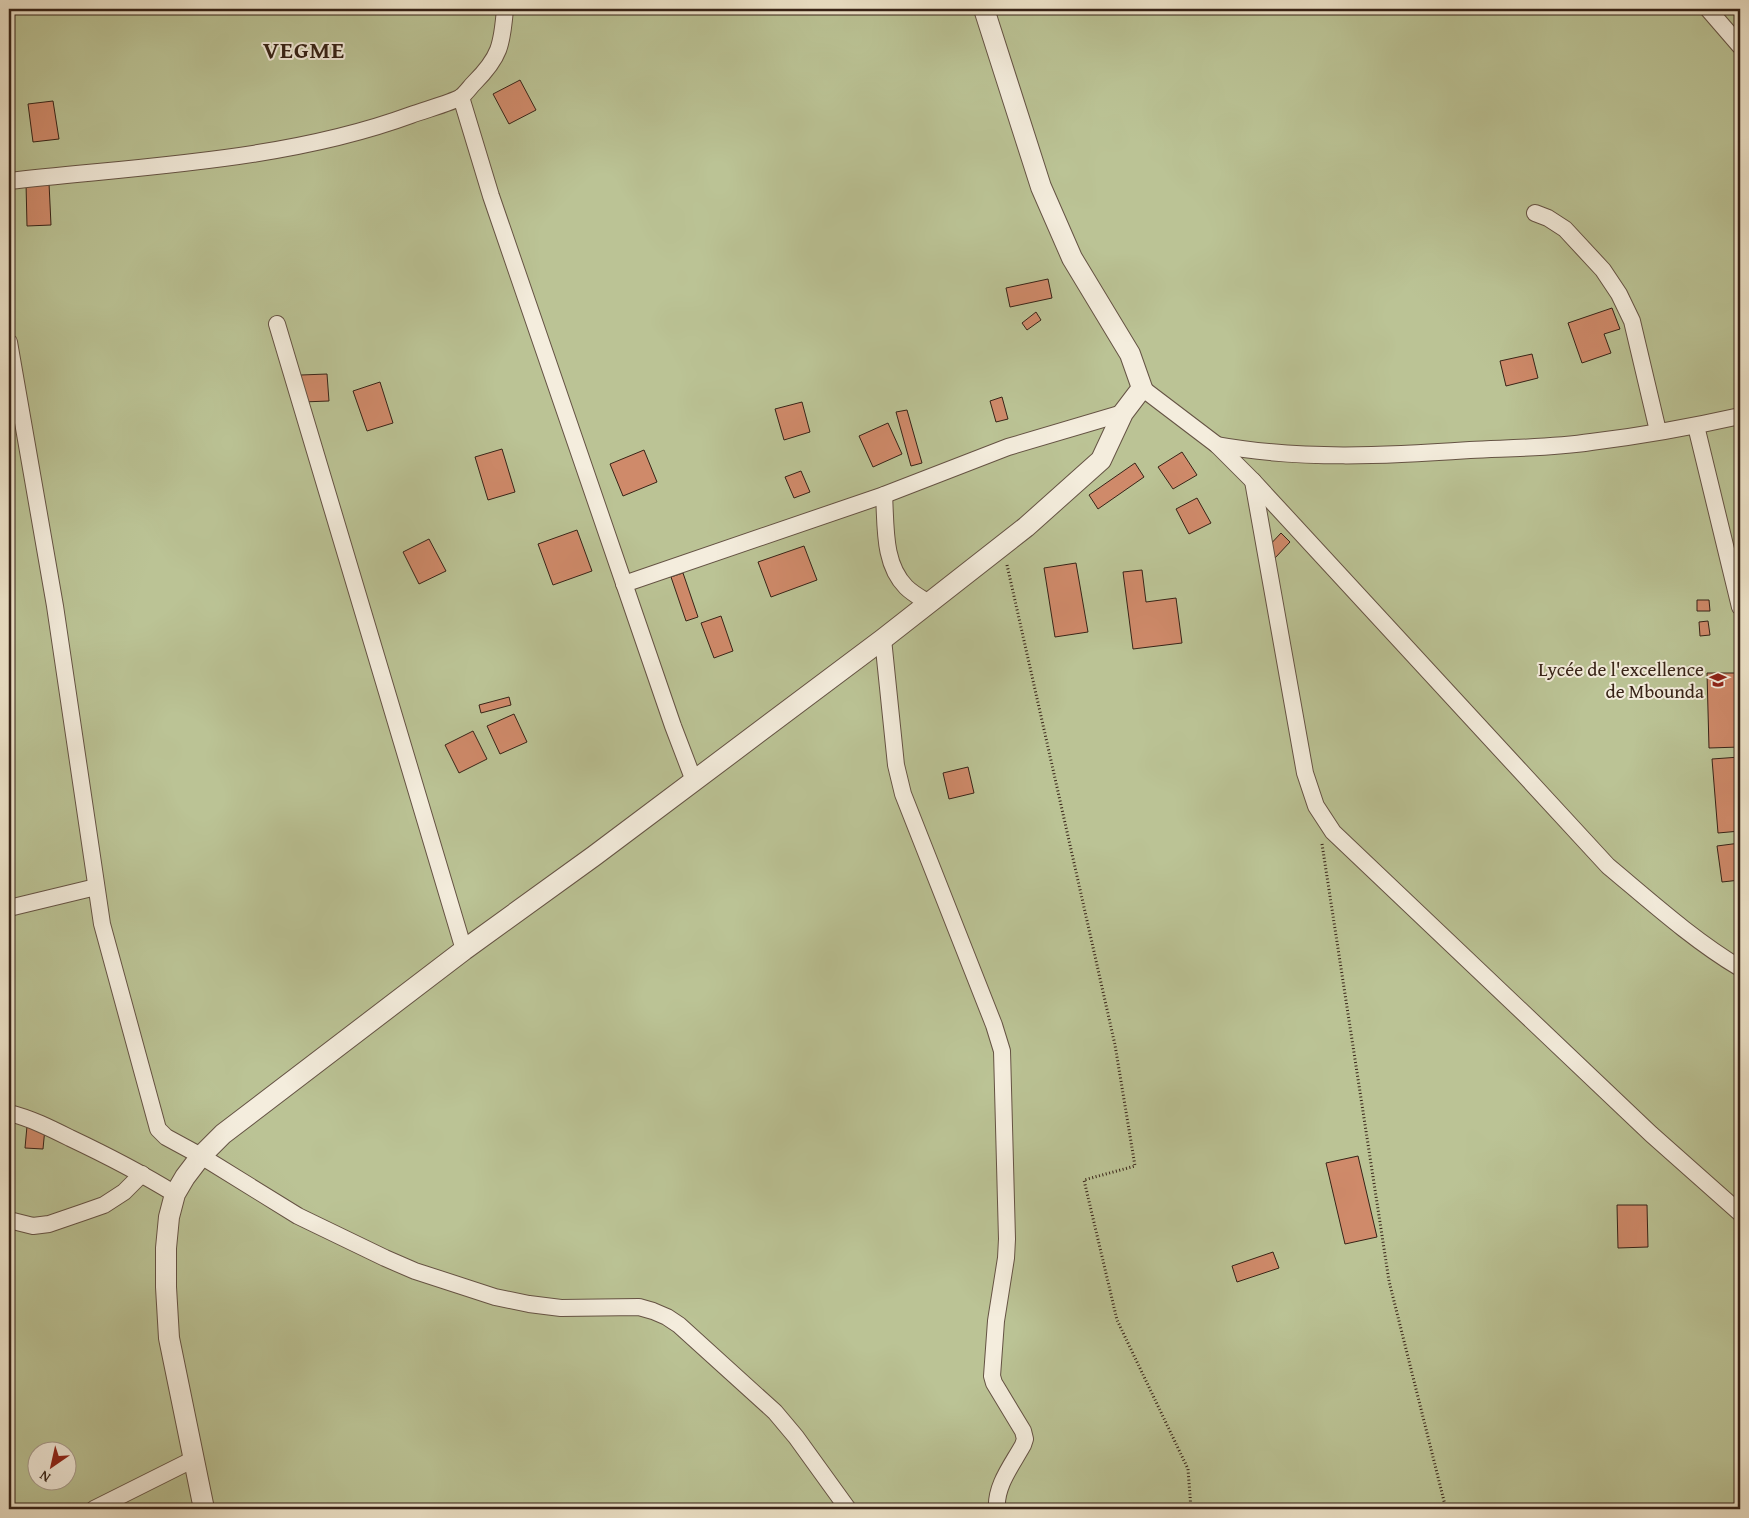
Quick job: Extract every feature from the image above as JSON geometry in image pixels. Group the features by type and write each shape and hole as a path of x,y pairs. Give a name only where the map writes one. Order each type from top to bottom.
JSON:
{"street":[{"path":"9,181 246,155 337,137 386,124 461,96 488,69 498,54 505,9"},
{"path":"984,9 1041,187 1072,258 1130,354 1142,388 1217,445 1253,481 1608,866 1662,911 1740,968"},
{"path":"1708,9 1740,46"},
{"path":"461,96 491,196 673,726 694,781"},
{"path":"1534,213 1548,218 1565,229 1603,270 1619,294 1632,320 1658,432"},
{"path":"277,324 464,950"},
{"path":"9,342 55,606 102,924 158,1129 166,1137 201,1156 298,1216 415,1271 495,1297 529,1304 561,1308 639,1307 667,1317 679,1325 775,1412 796,1437 848,1509"},
{"path":"204,1509 169,1338 166,1287 166,1248 169,1217 176,1194 185,1177 201,1156 224,1134 464,950 883,639 1003,545 1100,460 1123,413 1142,388"},
{"path":"624,584 884,495 1008,447 1123,413"},
{"path":"1217,445 1248,450 1325,455 1419,454 1590,443 1696,426 1740,416"},
{"path":"1696,426 1740,606"},
{"path":"1253,481 1305,773 1316,806 1341,839 1643,1127 1740,1213"},
{"path":"884,495 890,558 895,574 907,588 929,603"},
{"path":"883,639 896,765 903,794 994,1025 1002,1051 1007,1239 1006,1258 996,1321 992,1376 994,1383 1023,1431 1025,1439 998,1491 997,1509"},
{"path":"9,908 96,887"},
{"path":"9,1113 52,1129 142,1174 176,1194"},
{"path":"9,1220 33,1226 50,1224 104,1205 124,1192 142,1174"},
{"path":"94,1509 194,1460"}],"path":[{"path":"1003,545 1115,1045 1135,1166 1084,1180 1117,1320 1188,1469 1191,1509"},
{"path":"1320,835 1390,1282 1446,1509"}],"green space":[{"path":"9,9 1740,9 1740,1509 9,1509"}],"building":[{"path":"520,80 536,110 509,124 493,94"},
{"path":"53,101 59,139 33,142 28,104"},
{"path":"26,183 49,183 51,225 27,226"},
{"path":"1048,279 1052,298 1010,307 1006,288"},
{"path":"1612,308 1620,329 1604,334 1611,353 1582,363 1568,323"},
{"path":"1036,312 1041,320 1027,330 1022,323"},
{"path":"1532,354 1538,378 1506,386 1500,361"},
{"path":"327,374 329,401 302,402 301,375"},
{"path":"380,382 393,423 367,431 353,391"},
{"path":"1002,397 1008,419 996,422 990,401"},
{"path":"802,402 810,432 784,440 775,409"},
{"path":"907,410 922,463 911,466 896,412"},
{"path":"888,423 902,454 873,467 859,436"},
{"path":"502,449 515,492 488,500 475,457"},
{"path":"644,450 657,482 623,496 610,464"},
{"path":"1182,452 1197,475 1173,489 1158,467"},
{"path":"1135,463 1144,477 1098,509 1089,495"},
{"path":"801,471 810,492 794,498 785,477"},
{"path":"1197,498 1211,523 1189,534 1176,509"},
{"path":"577,530 592,571 553,585 538,544"},
{"path":"1281,533 1290,542 1275,558 1266,549"},
{"path":"429,539 446,571 419,584 403,552"},
{"path":"804,546 817,580 771,597 758,562"},
{"path":"1076,563 1088,632 1055,637 1044,568"},
{"path":"1142,570 1146,602 1176,598 1182,643 1133,649 1123,572"},
{"path":"683,573 698,617 686,621 671,577"},
{"path":"1697,600 1709,600 1710,611 1697,611"},
{"path":"721,616 733,651 714,658 701,623"},
{"path":"1708,621 1710,635 1700,636 1699,622"},
{"path":"1707,673 1740,673 1740,747 1709,748"},
{"path":"509,697 511,705 481,713 479,705"},
{"path":"514,714 527,742 500,754 487,726"},
{"path":"473,731 487,759 459,773 445,745"},
{"path":"1740,757 1740,831 1718,833 1712,759"},
{"path":"968,767 974,793 949,799 943,773"},
{"path":"1740,843 1740,880 1722,882 1717,846"},
{"path":"27,1126 45,1128 43,1149 25,1148"},
{"path":"1358,1156 1377,1237 1345,1244 1326,1163"},
{"path":"1617,1205 1647,1205 1648,1247 1618,1248"},
{"path":"1273,1252 1279,1268 1237,1282 1232,1266"}],"place":[{"name":"Lycée de l'excellence de Mbounda","path":"1718,680"}],"district":[{"name":"VEGME","path":"304,50"}]}
